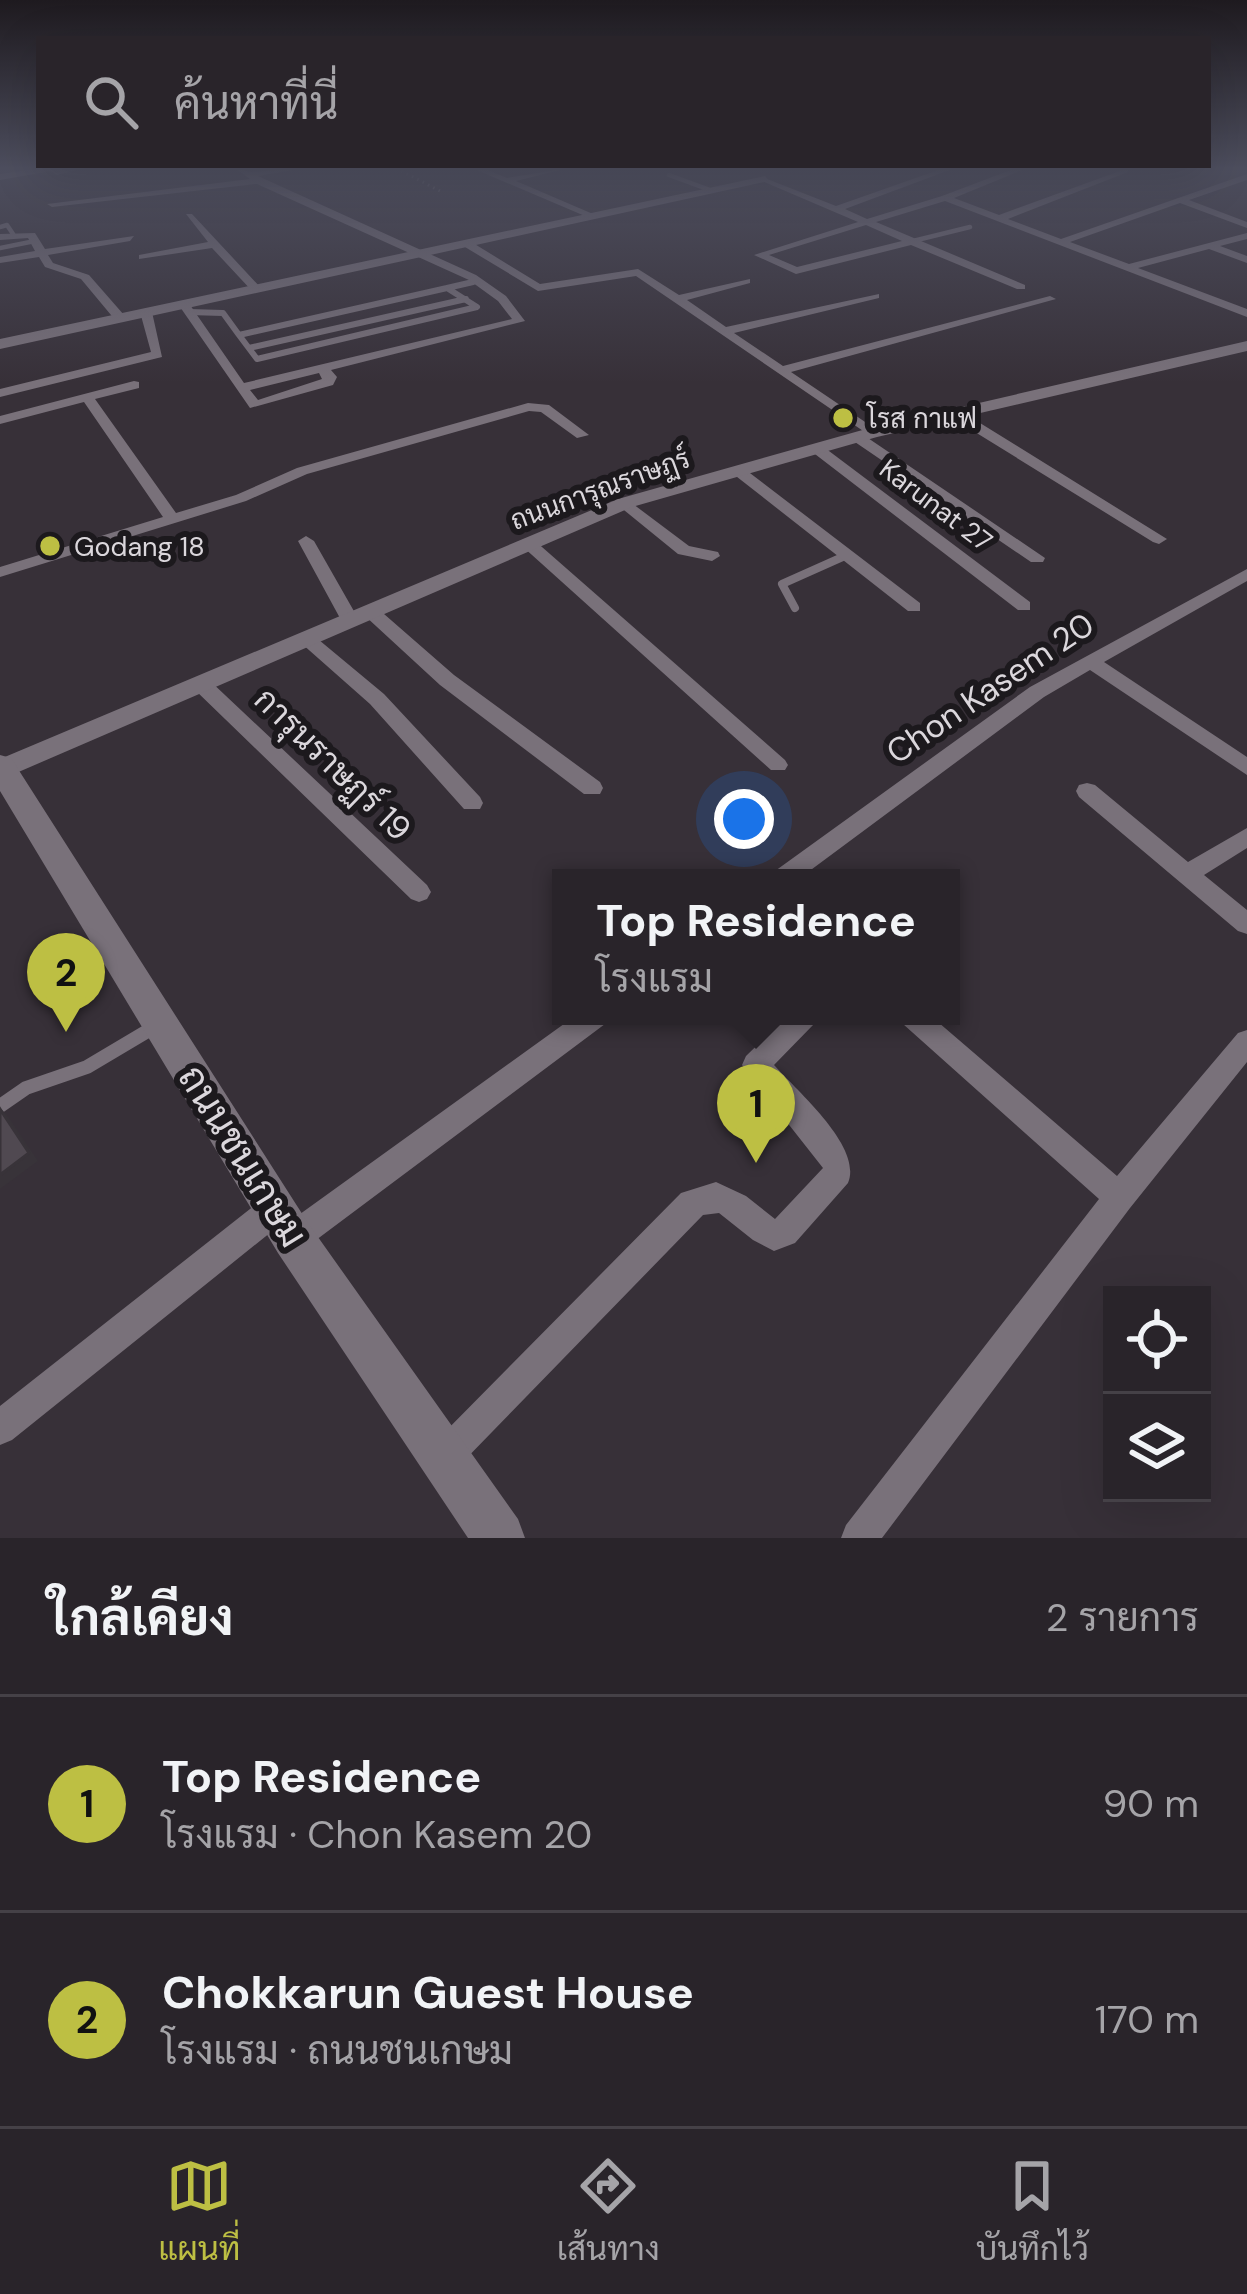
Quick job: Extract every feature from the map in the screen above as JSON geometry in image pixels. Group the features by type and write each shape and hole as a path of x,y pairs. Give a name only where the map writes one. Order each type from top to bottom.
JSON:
{"main road":[{"name":"ถนนชนเกษม","path":"0,768 284,1224 499,1538"}],"street":[{"path":"34,240 49,265 85,278 119,318"},
{"path":"0,260 38,247 112,240"},
{"path":"211,240 257,290"},
{"path":"187,308 255,405 328,382 325,366 519,321 500,298 430,254 394,240"},
{"path":"0,344 493,240"},
{"path":"805,240 759,255 796,272 913,242"},
{"path":"908,240 1021,287"},
{"path":"1065,240 1247,314"},
{"path":"1132,266 1231,240"},
{"path":"143,257 215,244"},
{"path":"469,245 538,289 632,270 783,370 1037,558"},
{"path":"1210,245 1247,260"},
{"path":"678,298 746,281"},
{"path":"726,332 874,296"},
{"path":"783,370 1050,298"},
{"path":"0,393 158,354 146,312"},
{"name":"ถนนการุณราษฏร์","path":"0,768 626,503 865,435 1247,346"},
{"path":"0,421 134,385"},
{"path":"87,398 172,519"},
{"path":"0,572 241,498 302,471 528,407 544,408 582,435"},
{"path":"954,413 1159,539"},
{"name":"Karunat 27","path":"816,448 1024,606"},
{"path":"737,470 914,607"},
{"path":"626,503 684,550 712,556"},
{"path":"306,541 360,615 592,788"},
{"path":"528,543 778,765"},
{"name":"Chon Kasem 20","path":"795,869 1037,692 1247,574"},
{"path":"307,639 377,698 472,803"},
{"path":"1089,661 1247,767"},
{"name":"การุนราษฏร์ 19","path":"201,684 419,892"},
{"path":"1087,791 1247,924"},
{"path":"1187,874 1247,837"},
{"path":"0,1428 284,1224 582,1025"},
{"path":"443,1457 692,1204 713,1195 724,1197 774,1236 784,1232 838,1173 836,1157 756,1065 796,1025"},
{"path":"922,1025 1119,1197"},
{"path":"859,1538 1119,1197 1247,1042"}],"lane":[{"path":"913,242 921,240"},
{"path":"0,248 38,247"},
{"path":"239,335 474,282"},
{"path":"187,308 224,313 256,359 263,359 477,310 447,288"},
{"path":"249,348 466,299"},
{"path":"316,347 325,366"},
{"path":"795,608 782,584 847,555"},
{"path":"0,1106 26,1088 87,1067 160,1024"}],"building":[{"path":"0,1109 29,1153 0,1175"}],"place":[{"name":"โรส กาแฟ","path":"843,418"},
{"name":"Godang 18","path":"50,546"},
{"name":"Chokkarun Guest House","path":"66,1032"},
{"name":"Top Residence","path":"756,1163"}]}
